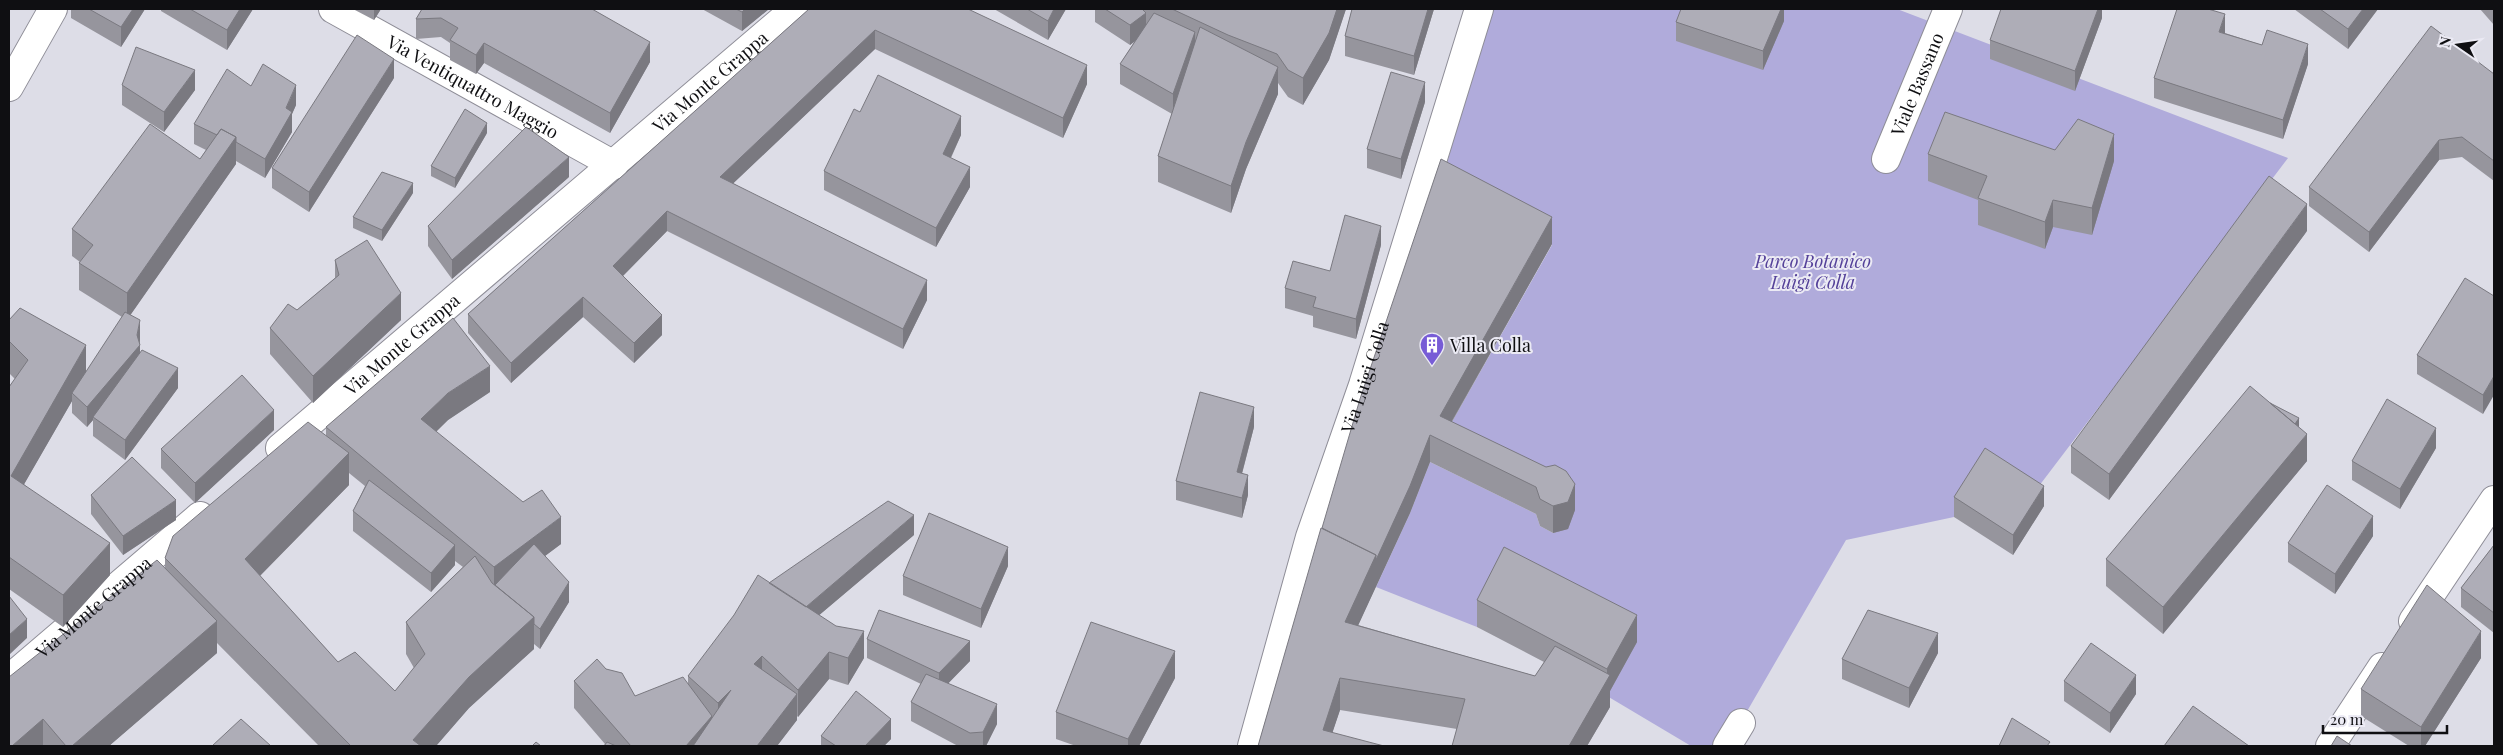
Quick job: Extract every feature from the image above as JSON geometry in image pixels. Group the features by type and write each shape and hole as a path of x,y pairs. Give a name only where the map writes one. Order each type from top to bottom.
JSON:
{"street":[{"path":"9,87 53,9"},
{"name":"Via Ventiquattro Maggio","path":"333,9 614,165"},
{"name":"Via Monte Grappa","path":"258,467 795,9"},
{"name":"Via Luigi Colla","path":"1252,746 1310,537 1363,385 1479,9"},
{"name":"Viale Bassano","path":"1886,159 1948,9"},
{"name":"Via Monte Grappa","path":"9,679 220,499"},
{"path":"2330,746 2494,500"},
{"path":"1727,746 1741,722"}],"green space":[{"name":"Parco Botanico Luigi Colla","path":"1488,9 1897,9 2288,158 2039,486 1954,517 1846,540 1727,746 1691,746 1607,696 1504,574 1477,627 1376,587 1410,513 1430,462 1536,514 1540,526 1553,533 1569,525 1440,443 1552,245 1441,186"}],"building":[{"path":"89,9 133,9 121,27"},
{"path":"190,9 240,9 227,30"},
{"path":"422,9 592,9 650,42 610,113 484,43 476,55 450,40 458,28 441,18 416,19"},
{"path":"809,9 968,9 1087,65 1063,118 875,30 720,177 927,280 903,329 667,211 613,266 662,315 634,343 583,297 511,363 468,314"},
{"path":"1027,9 1054,9 1048,21"},
{"path":"1105,9 1142,9 1146,13 1130,25"},
{"path":"1172,9 1337,9 1329,33 1303,78 1288,70 1277,54 1228,35"},
{"path":"1352,9 1428,9 1414,56 1345,36"},
{"path":"1681,9 1781,9 1763,51 1676,22"},
{"path":"2001,9 2098,9 2075,71 1990,40"},
{"path":"2177,9 2208,9 2225,14 2219,32 2262,45 2267,30 2308,44 2283,120 2154,78"},
{"path":"2320,9 2363,9 2348,29"},
{"path":"1154,13 1195,32 1173,94 1120,64"},
{"path":"2431,26 2494,74 2494,161 2462,137 2439,140 2369,232 2309,187"},
{"path":"1200,27 1278,67 1246,142 1231,186 1158,156"},
{"path":"357,35 394,59 309,192 272,168"},
{"path":"136,47 195,70 164,112 122,85"},
{"path":"263,64 296,85 286,108 292,112 265,159 236,142 236,137 221,129 217,135 194,124 227,69 251,86"},
{"path":"1391,72 1425,82 1401,159 1367,149"},
{"path":"878,75 961,116 943,154 970,167 936,228 824,171 854,109 860,112"},
{"path":"465,109 487,123 455,178 431,166"},
{"path":"1945,112 2055,150 2078,119 2114,134 2092,208 2053,200 2045,222 1978,198 1987,176 1928,154"},
{"path":"150,124 200,159 221,129 236,137 127,293 79,263 93,245 72,229"},
{"path":"526,127 569,157 452,260 428,226"},
{"name":"Villa Colla","path":"1441,159 1552,217 1440,416 1546,467 1555,465 1566,471 1575,484 1568,502 1553,506 1540,499 1536,487 1430,435 1410,486 1376,560 1376,555 1322,528 1360,399"},
{"path":"382,172 413,183 382,230 353,217"},
{"path":"2269,176 2307,204 2109,474 2071,446"},
{"path":"1345,215 1381,226 1356,319 1313,307 1316,297 1285,288 1293,261 1330,271"},
{"path":"367,240 401,293 313,376 270,328 288,304 297,310 339,275 335,260"},
{"path":"2465,278 2494,296 2494,376 2483,395 2417,355"},
{"path":"20,308 86,345 11,476 110,543 63,595 9,557 9,387 28,360 9,341 9,320"},
{"path":"125,312 140,320 137,335 140,345 87,407 72,393"},
{"path":"453,318 490,366 448,393 421,419 523,502 542,490 561,517 494,567 326,427"},
{"path":"142,350 178,368 125,440 93,417"},
{"path":"242,375 274,410 195,483 161,449"},
{"path":"2250,386 2307,434 2163,607 2106,559"},
{"path":"1200,392 1254,407 1237,472 1248,475 1242,498 1176,481"},
{"path":"2387,399 2436,428 2400,489 2352,461"},
{"path":"2270,403 2299,418 2295,424"},
{"path":"308,422 349,453 245,559 338,662 355,652 395,691 425,654 406,622 475,556 492,583 534,617 469,677 413,740 421,746 351,746 165,558 173,536"},
{"path":"1985,448 2044,486 2013,535 1954,497"},
{"path":"132,457 176,500 123,536 91,495"},
{"path":"369,480 455,545 431,573 353,511"},
{"path":"2327,485 2373,516 2335,574 2288,543"},
{"path":"888,501 914,515 806,607 769,583"},
{"path":"929,513 1008,547 981,609 903,576"},
{"path":"1321,528 1376,555 1345,622 1535,676 1555,646 1610,675 1569,746 1452,746 1465,699 1340,678 1323,730 1384,746 1258,746"},
{"path":"534,544 569,582 540,629 534,624 534,617 495,585"},
{"path":"2494,545 2494,613 2461,588"},
{"path":"1504,547 1637,615 1607,669 1477,600"},
{"path":"157,560 217,621 72,746 66,746 43,719 12,746 9,746 9,677"},
{"path":"758,575 836,626 864,631 848,658 829,652 798,690 762,656 754,664 797,694 757,746 693,746 731,690 718,703 688,676 734,615"},
{"path":"2427,585 2481,631 2421,727 2361,689"},
{"path":"9,596 27,619 9,635"},
{"path":"879,610 970,641 939,673 867,639"},
{"path":"1868,610 1938,633 1909,688 1842,659"},
{"path":"1091,622 1175,651 1128,739 1056,712"},
{"path":"2091,643 2136,675 2110,713 2064,681"},
{"path":"597,659 606,669 622,673 635,696 683,677 712,716 686,746 631,746 574,681"},
{"path":"926,674 997,704 983,732 970,733 911,702"},
{"path":"856,691 891,719 865,746 836,746 821,736"},
{"path":"2193,706 2249,746 2164,746"},
{"path":"2012,718 2050,742 2047,746 1999,746"},
{"path":"241,719 271,746 212,746"},
{"path":"2337,736 2352,746 2331,746"},
{"path":"536,742 541,746 532,746"},
{"path":"607,742 616,746 604,746"}],"place":[{"name":"Villa Colla","path":"1432,366"}]}
